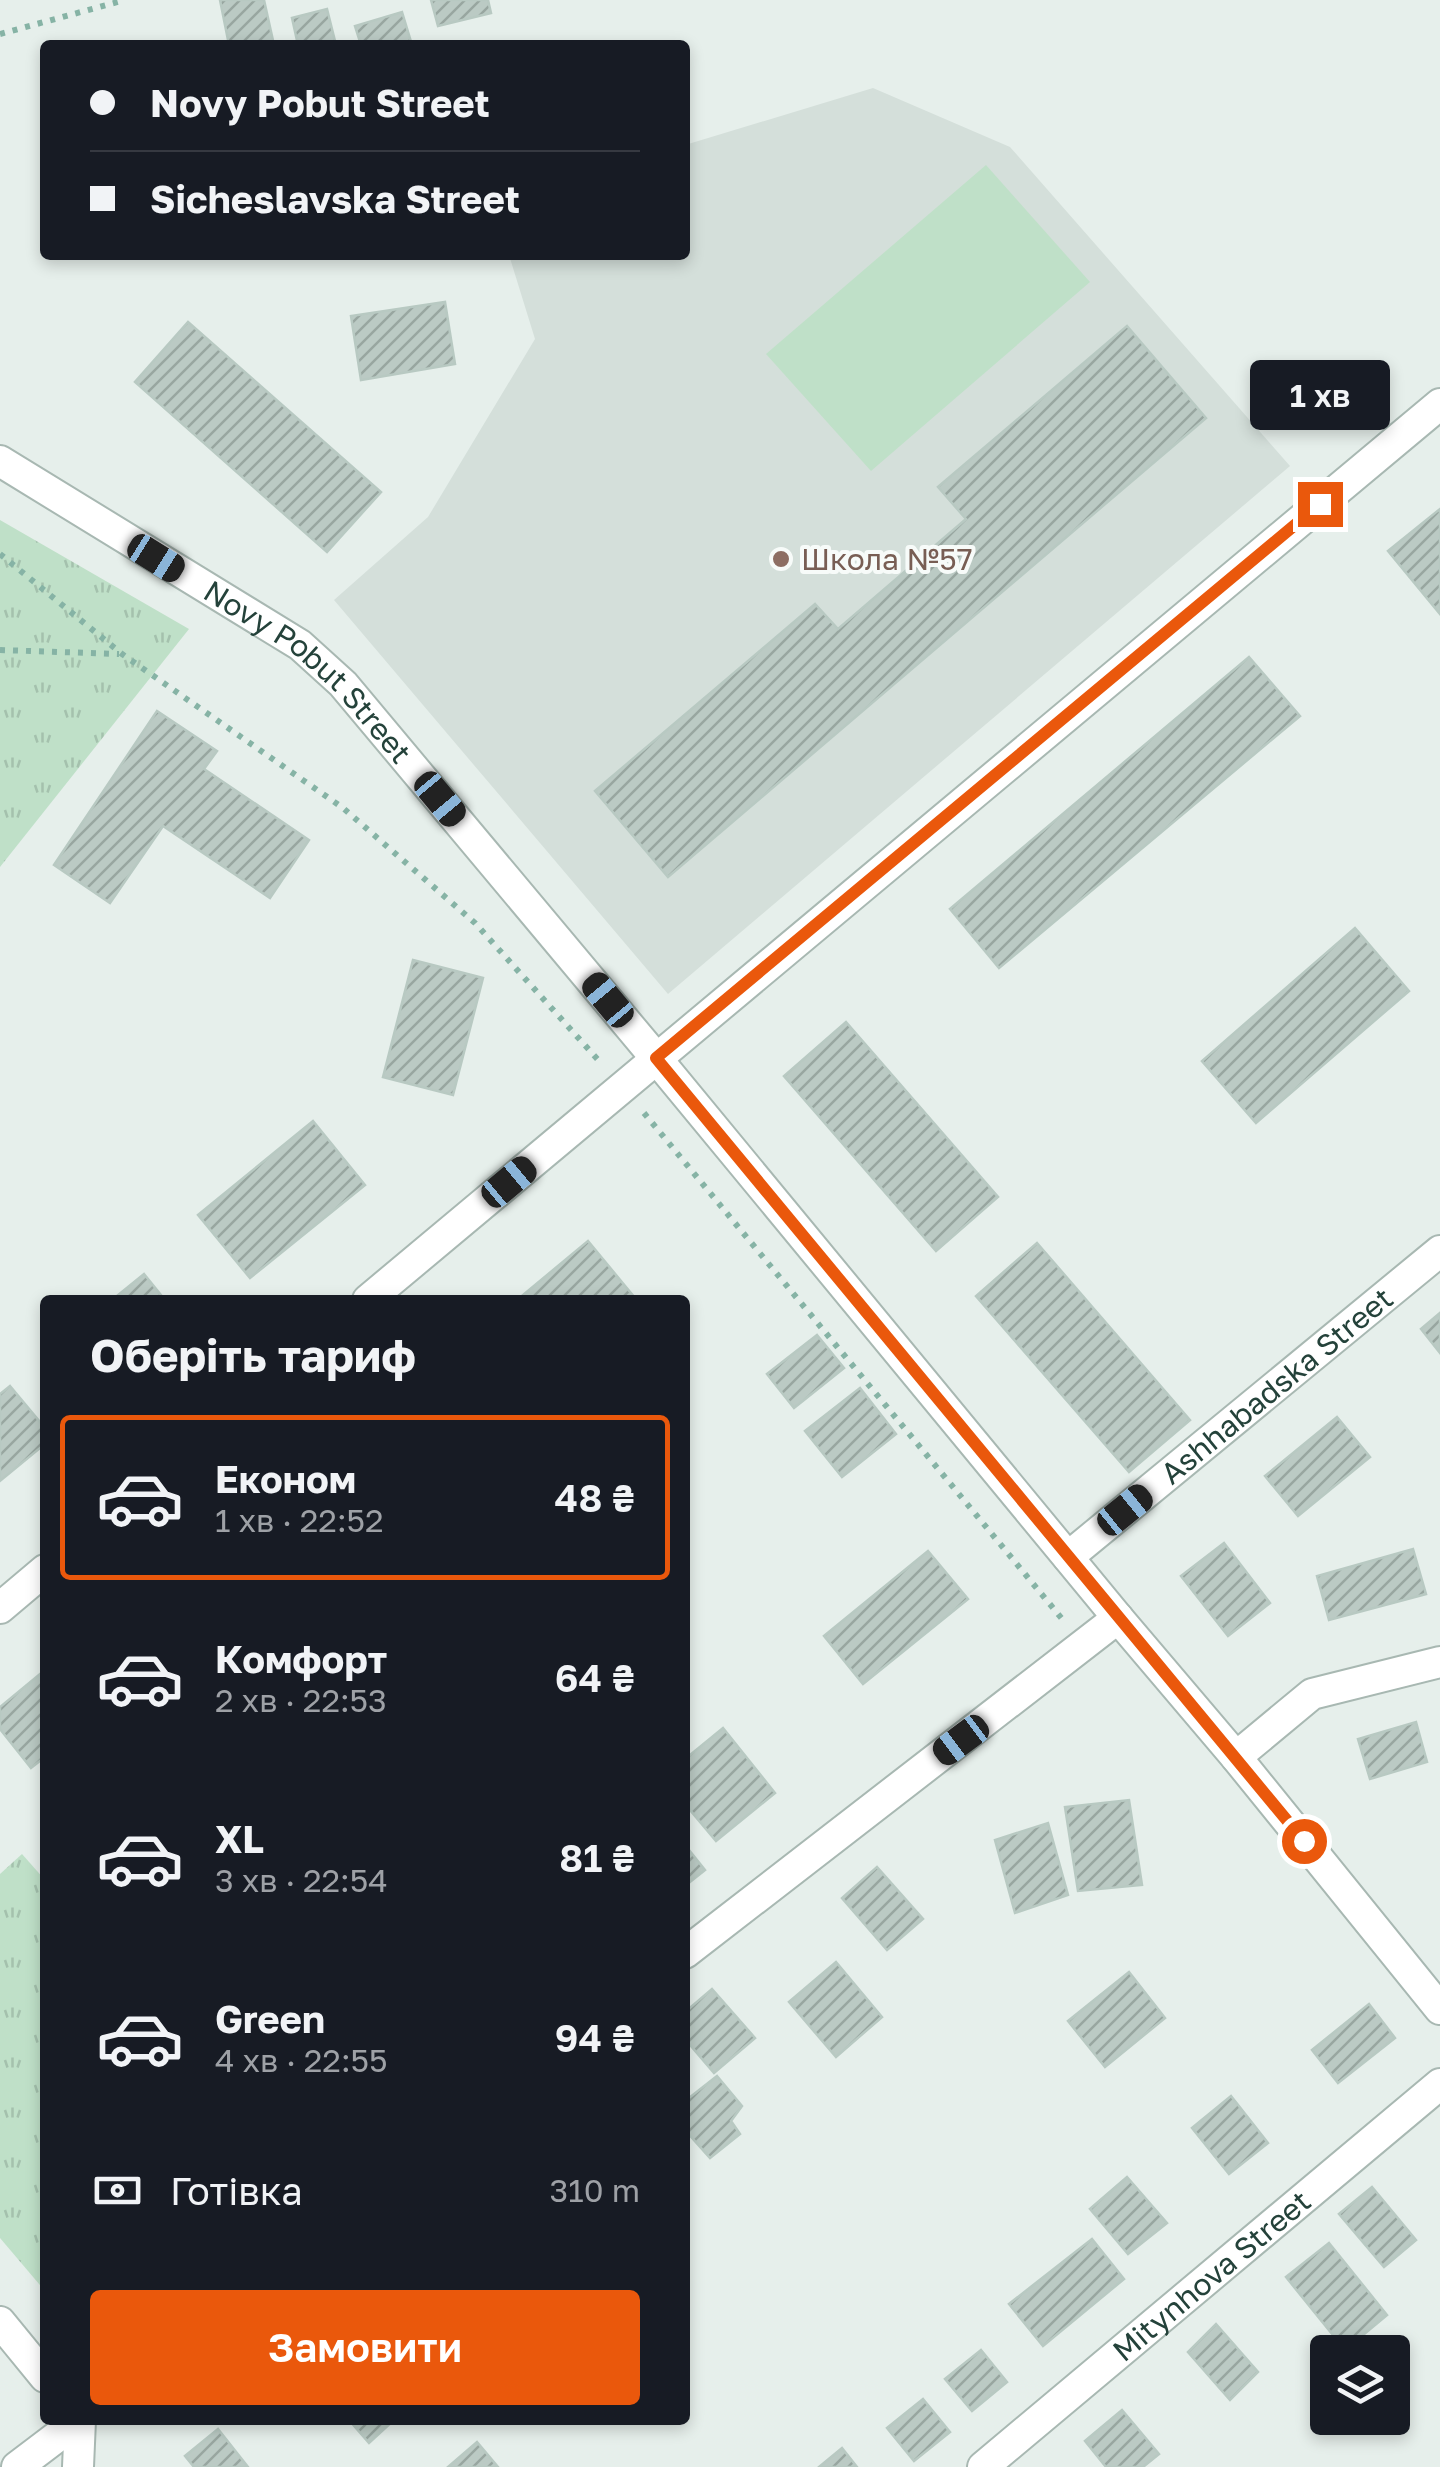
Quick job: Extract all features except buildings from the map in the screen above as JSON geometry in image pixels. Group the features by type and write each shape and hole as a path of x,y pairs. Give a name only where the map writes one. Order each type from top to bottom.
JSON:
{"street":[{"path":"374,1295 1440,404"},
{"name":"Novy Pobut Street","path":"0,461 300,646 343,684 1236,1757 1440,2009"},
{"name":"Ashhabadska Street","path":"1068,1557 1440,1251"},
{"path":"0,1608 40,1574"},
{"path":"690,1949 1118,1618"},
{"path":"1236,1757 1312,1694 1440,1662"},
{"name":"Mitynhova Street","path":"983,2467 1440,2084"},
{"path":"0,2322 40,2371"},
{"path":"18,2467 73,2425"},
{"path":"78,2467 80,2425"}],"path":[{"path":"0,34 125,0"},
{"path":"0,554 122,654 343,808 475,923 622,1087 1084,1646"},
{"path":"0,650 122,654"}],"shaded area":[{"name":"Школа №57","path":"873,88 1010,147 1290,466 668,994 334,600 428,517 535,339 511,260 690,260 690,143"}],"green space":[{"path":"986,165 1090,282 871,471 766,354"},
{"path":"0,520 189,629 0,867"},
{"path":"22,1854 40,1874 40,2285 0,2238 0,1874"}],"place":[{"name":"Школа №57","path":"781,559"}],"route":[{"path":"1304,1841 656,1058 1320,504"}]}
